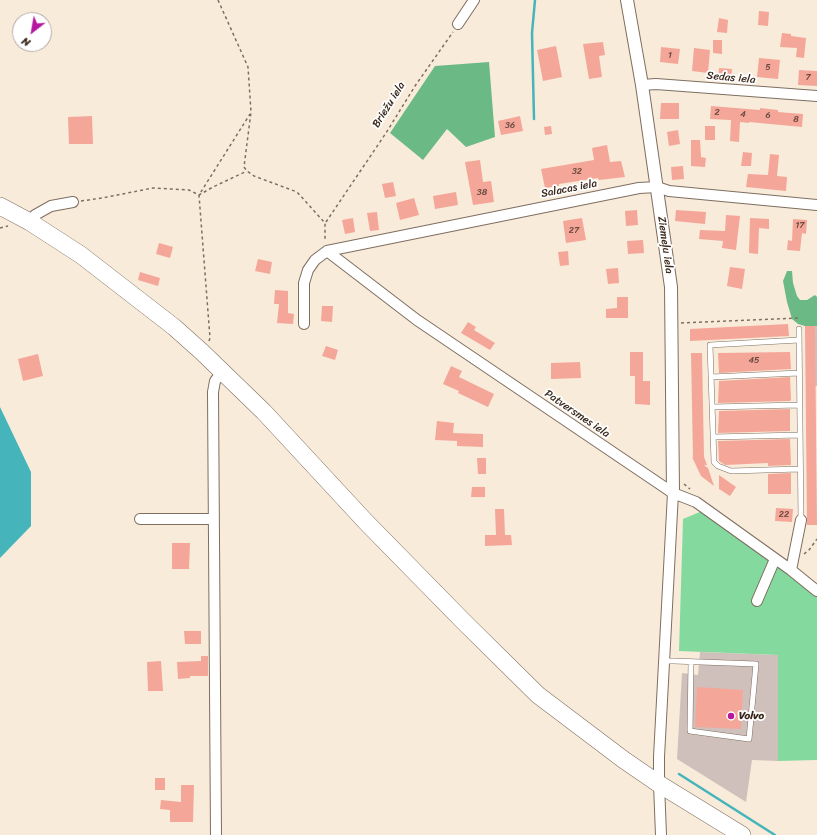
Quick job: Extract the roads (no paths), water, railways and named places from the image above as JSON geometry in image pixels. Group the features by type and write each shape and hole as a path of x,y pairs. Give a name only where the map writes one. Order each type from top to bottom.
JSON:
{"highway":[{"path":"0,206 30,222 81,255 174,328 202,352 264,412 366,521 463,621 538,695 624,760 659,784 742,835"}],"street":[{"path":"458,24 474,0"},
{"name":"Ziemeļu iela","path":"627,0 642,85 671,287 673,493"},
{"name":"Sedas iela","path":"642,85 656,84 817,96"},
{"name":"Salacas iela","path":"327,251 639,188 657,187 669,191 817,205"},
{"path":"30,222 35,215 51,206 73,202"},
{"path":"304,324 304,283 308,270 316,260 327,251"},
{"name":"Patversmes iela","path":"327,251 417,320 673,493 696,502 775,558 792,566 817,591"},
{"path":"216,835 213,392 215,380 222,372"},
{"path":"661,835 659,784 673,493"},
{"path":"140,519 213,520"},
{"path":"792,566 801,520"},
{"path":"757,601 775,558"}],"lane":[{"path":"799,329 801,520"},
{"path":"799,340 710,346 714,462 718,466 731,471 800,469"},
{"path":"711,377 799,373"},
{"path":"712,407 799,405"},
{"path":"713,437 800,435"},
{"path":"665,661 756,664 749,739 690,731 692,662"}],"water":[{"path":"0,407 31,472 31,526 0,558"}],"waterway":[{"path":"534,119 532,33 535,0"},
{"path":"679,774 775,835"}],"place":[{"name":"Volvo","path":"731,716"}]}
